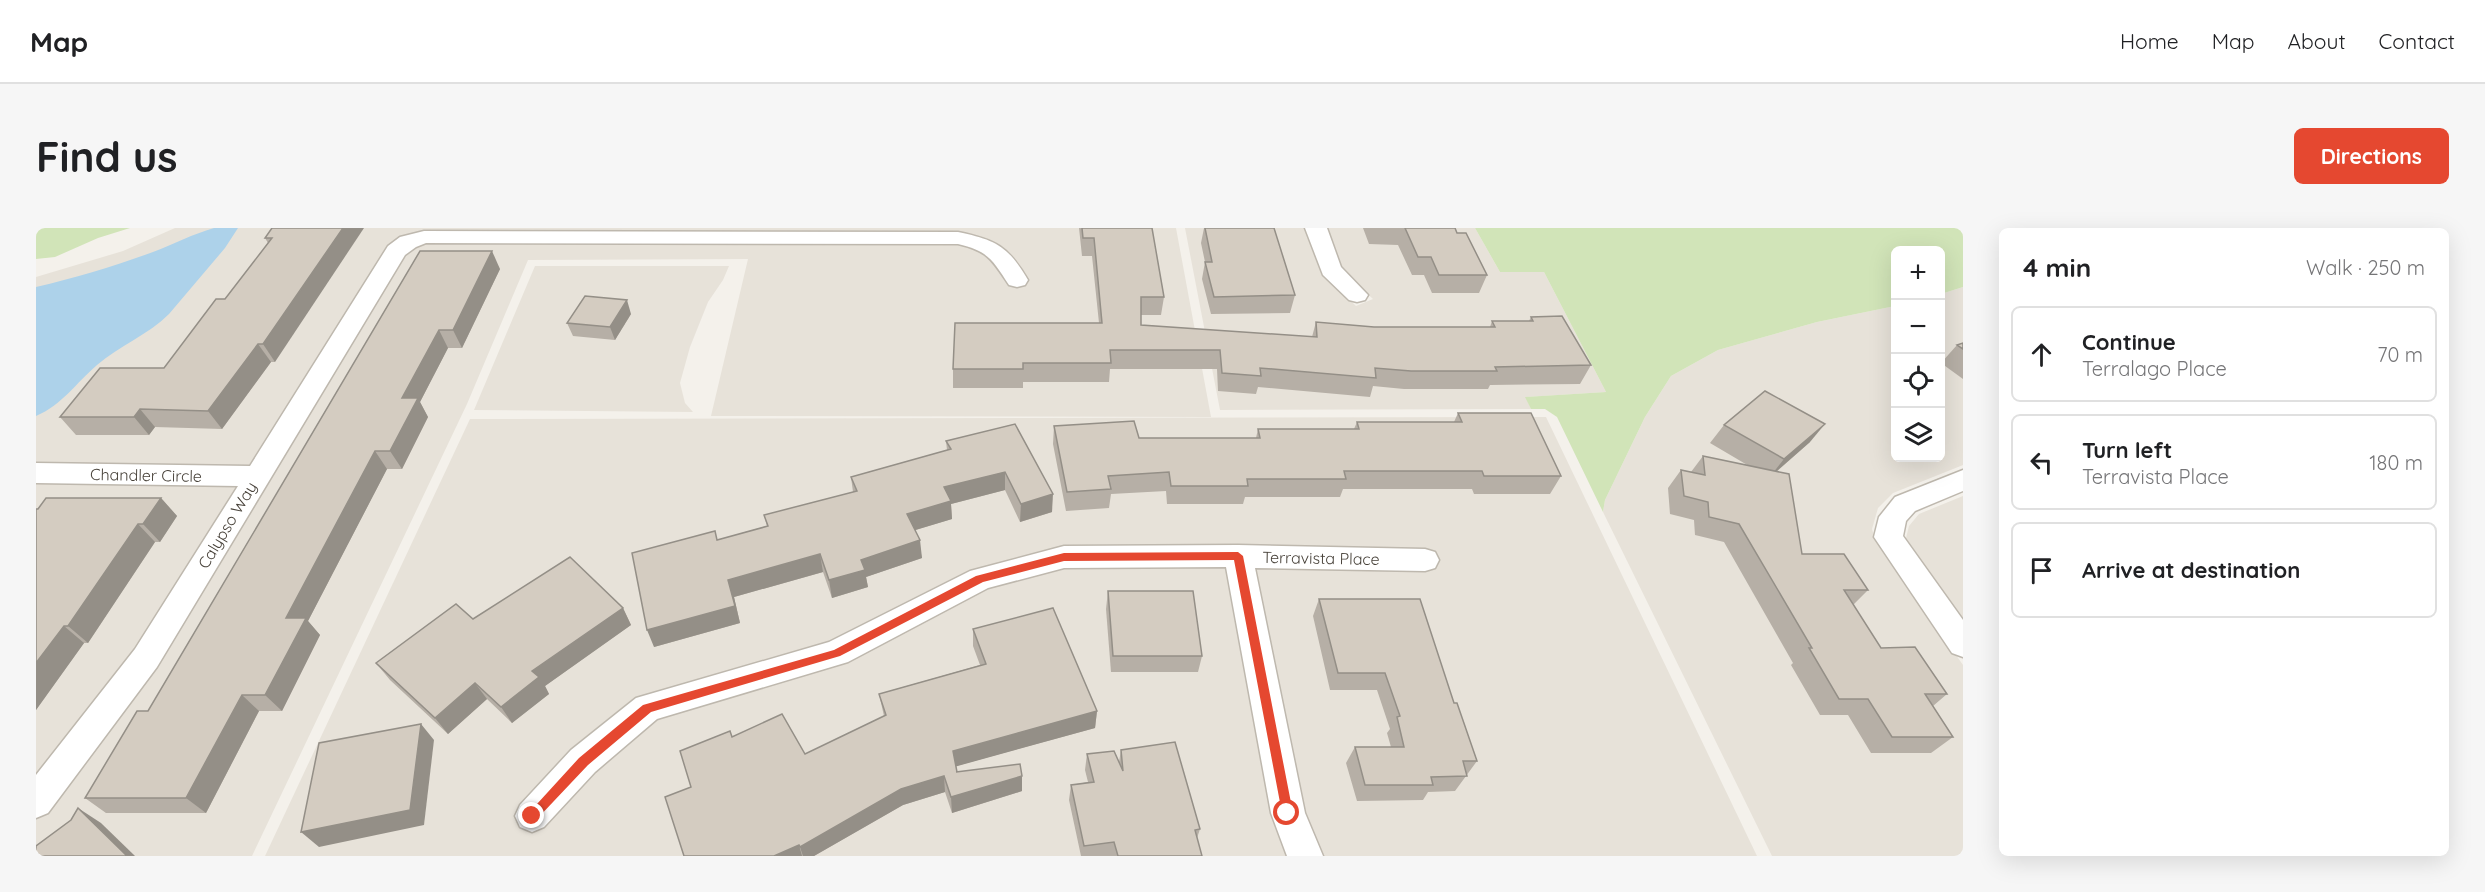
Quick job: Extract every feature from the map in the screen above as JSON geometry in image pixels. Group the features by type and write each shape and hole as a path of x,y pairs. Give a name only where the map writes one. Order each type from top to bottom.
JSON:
{"street":[{"path":"1316,228 1331,270 1357,296"},
{"name":"Calypso Way","path":"36,802 146,658 396,251 408,242 423,237 958,238 984,243 1004,255 1017,279"},
{"name":"Chandler Circle","path":"36,473 257,476"},
{"path":"1963,480 1905,504 1893,517 1888,537 1963,644"},
{"path":"1238,556 1287,813 1305,856"},
{"name":"Terravista Place","path":"532,816 584,761 647,708 837,653 980,579 1064,557 1238,556 1425,560"}],"shaded area":[{"path":"175,228 1176,228 1211,417 711,416 748,259 528,260 467,404 252,856 36,856 36,277 123,251"},
{"path":"1185,228 1306,228 1322,273 1356,306 1373,299 1341,269 1327,228 1475,228 1500,272 1544,272 1606,392 1526,397 1531,409 1220,410"},
{"path":"535,266 729,266 723,280 708,302 690,347 680,383 685,403 693,412 474,410"},
{"path":"1963,287 1963,465 1893,493 1878,508 1872,529 1891,563 1963,665 1963,856 1772,856 1603,512 1605,500 1645,417 1671,376 1718,350 1817,322 1891,307 1891,462 1945,462 1945,293"},
{"path":"1546,417 1757,856 265,856 470,419"},
{"path":"1963,496 1963,624 1905,542 1909,526 1919,514"}],"green space":[{"path":"36,228 130,228 98,238 55,257 36,259"},
{"path":"1475,228 1963,228 1963,287 1945,293 1945,246 1891,246 1891,307 1817,322 1718,350 1671,376 1645,417 1605,500 1603,512 1557,417 1545,409 1531,409 1525,397 1606,392 1544,272 1500,272"}],"water":[{"path":"214,228 238,228 225,248 169,314 106,358 54,406 36,416 36,287 124,262"}],"building":[{"path":"272,228 343,228 263,344 258,344 208,411 140,409 134,417 60,417 100,368 164,368 216,299 225,299 272,238 265,238"},
{"path":"1082,228 1152,228 1164,297 1141,297 1141,325 1317,337 1316,322 1374,327 1495,327 1492,321 1533,321 1531,317 1562,316 1591,365 1495,367 1497,371 1411,371 1375,368 1376,378 1260,368 1261,376 1222,373 1220,350 1110,350 1111,363 1023,363 1023,369 953,369 955,323 1102,323 1094,238 1083,238"},
{"path":"1205,228 1274,228 1295,295 1214,297 1205,262 1212,262"},
{"path":"1405,228 1455,228 1457,233 1466,233 1487,275 1439,275 1431,257 1418,257"},
{"path":"420,251 492,251 453,330 439,330 402,398 418,398 390,451 375,451 286,618 306,618 265,695 242,695 186,798 85,798 137,711 148,711"},
{"path":"585,296 627,300 610,327 567,323"},
{"path":"1765,391 1825,424 1784,459 1724,425"},
{"path":"1458,413 1531,413 1561,476 1484,476 1482,471 1344,471 1346,479 1247,479 1248,486 1171,486 1169,472 1108,476 1111,489 1067,492 1054,426 1134,421 1139,438 1260,438 1258,429 1359,429 1357,422 1462,422"},
{"path":"1015,424 1053,494 1021,504 1005,472 944,487 951,501 907,514 920,540 861,560 865,570 829,580 820,554 728,580 735,606 647,630 632,553 715,531 717,540 768,526 764,515 857,491 851,477 951,449 946,441"},
{"path":"1703,456 1789,474 1802,554 1844,554 1868,590 1844,590 1881,648 1915,647 1947,694 1925,694 1953,737 1892,737 1868,699 1839,699 1809,648 1812,648 1739,524 1709,517 1708,502 1684,496 1681,470 1705,475"},
{"path":"46,498 161,498 143,524 138,524 68,626 64,626 36,663 36,509"},
{"path":"570,557 623,608 532,671 539,677 501,707 475,683 435,718 376,663 456,604 473,619"},
{"path":"1108,591 1193,591 1202,656 1113,656"},
{"path":"1319,599 1420,599 1454,703 1457,703 1477,761 1463,761 1467,776 1431,777 1433,785 1365,785 1355,747 1404,747 1397,717 1400,716 1385,673 1338,673"},
{"path":"1053,608 1097,711 953,751 957,772 1020,764 1022,776 951,797 944,776 901,789 800,847 799,845 774,856 684,856 665,797 691,787 680,751 730,731 732,737 782,714 805,754 886,715 879,694 986,664 973,629"},
{"path":"421,724 410,810 301,832 319,743"},
{"path":"1175,742 1200,829 1195,830 1202,856 1118,856 1114,842 1084,846 1071,785 1094,782 1087,754 1114,751 1123,771 1121,750"},
{"path":"78,808 127,856 36,856 36,846 71,820"}],"route":[{"path":"532,816 584,761 647,708 837,653 980,579 1064,557 1238,556 1287,813"}]}
